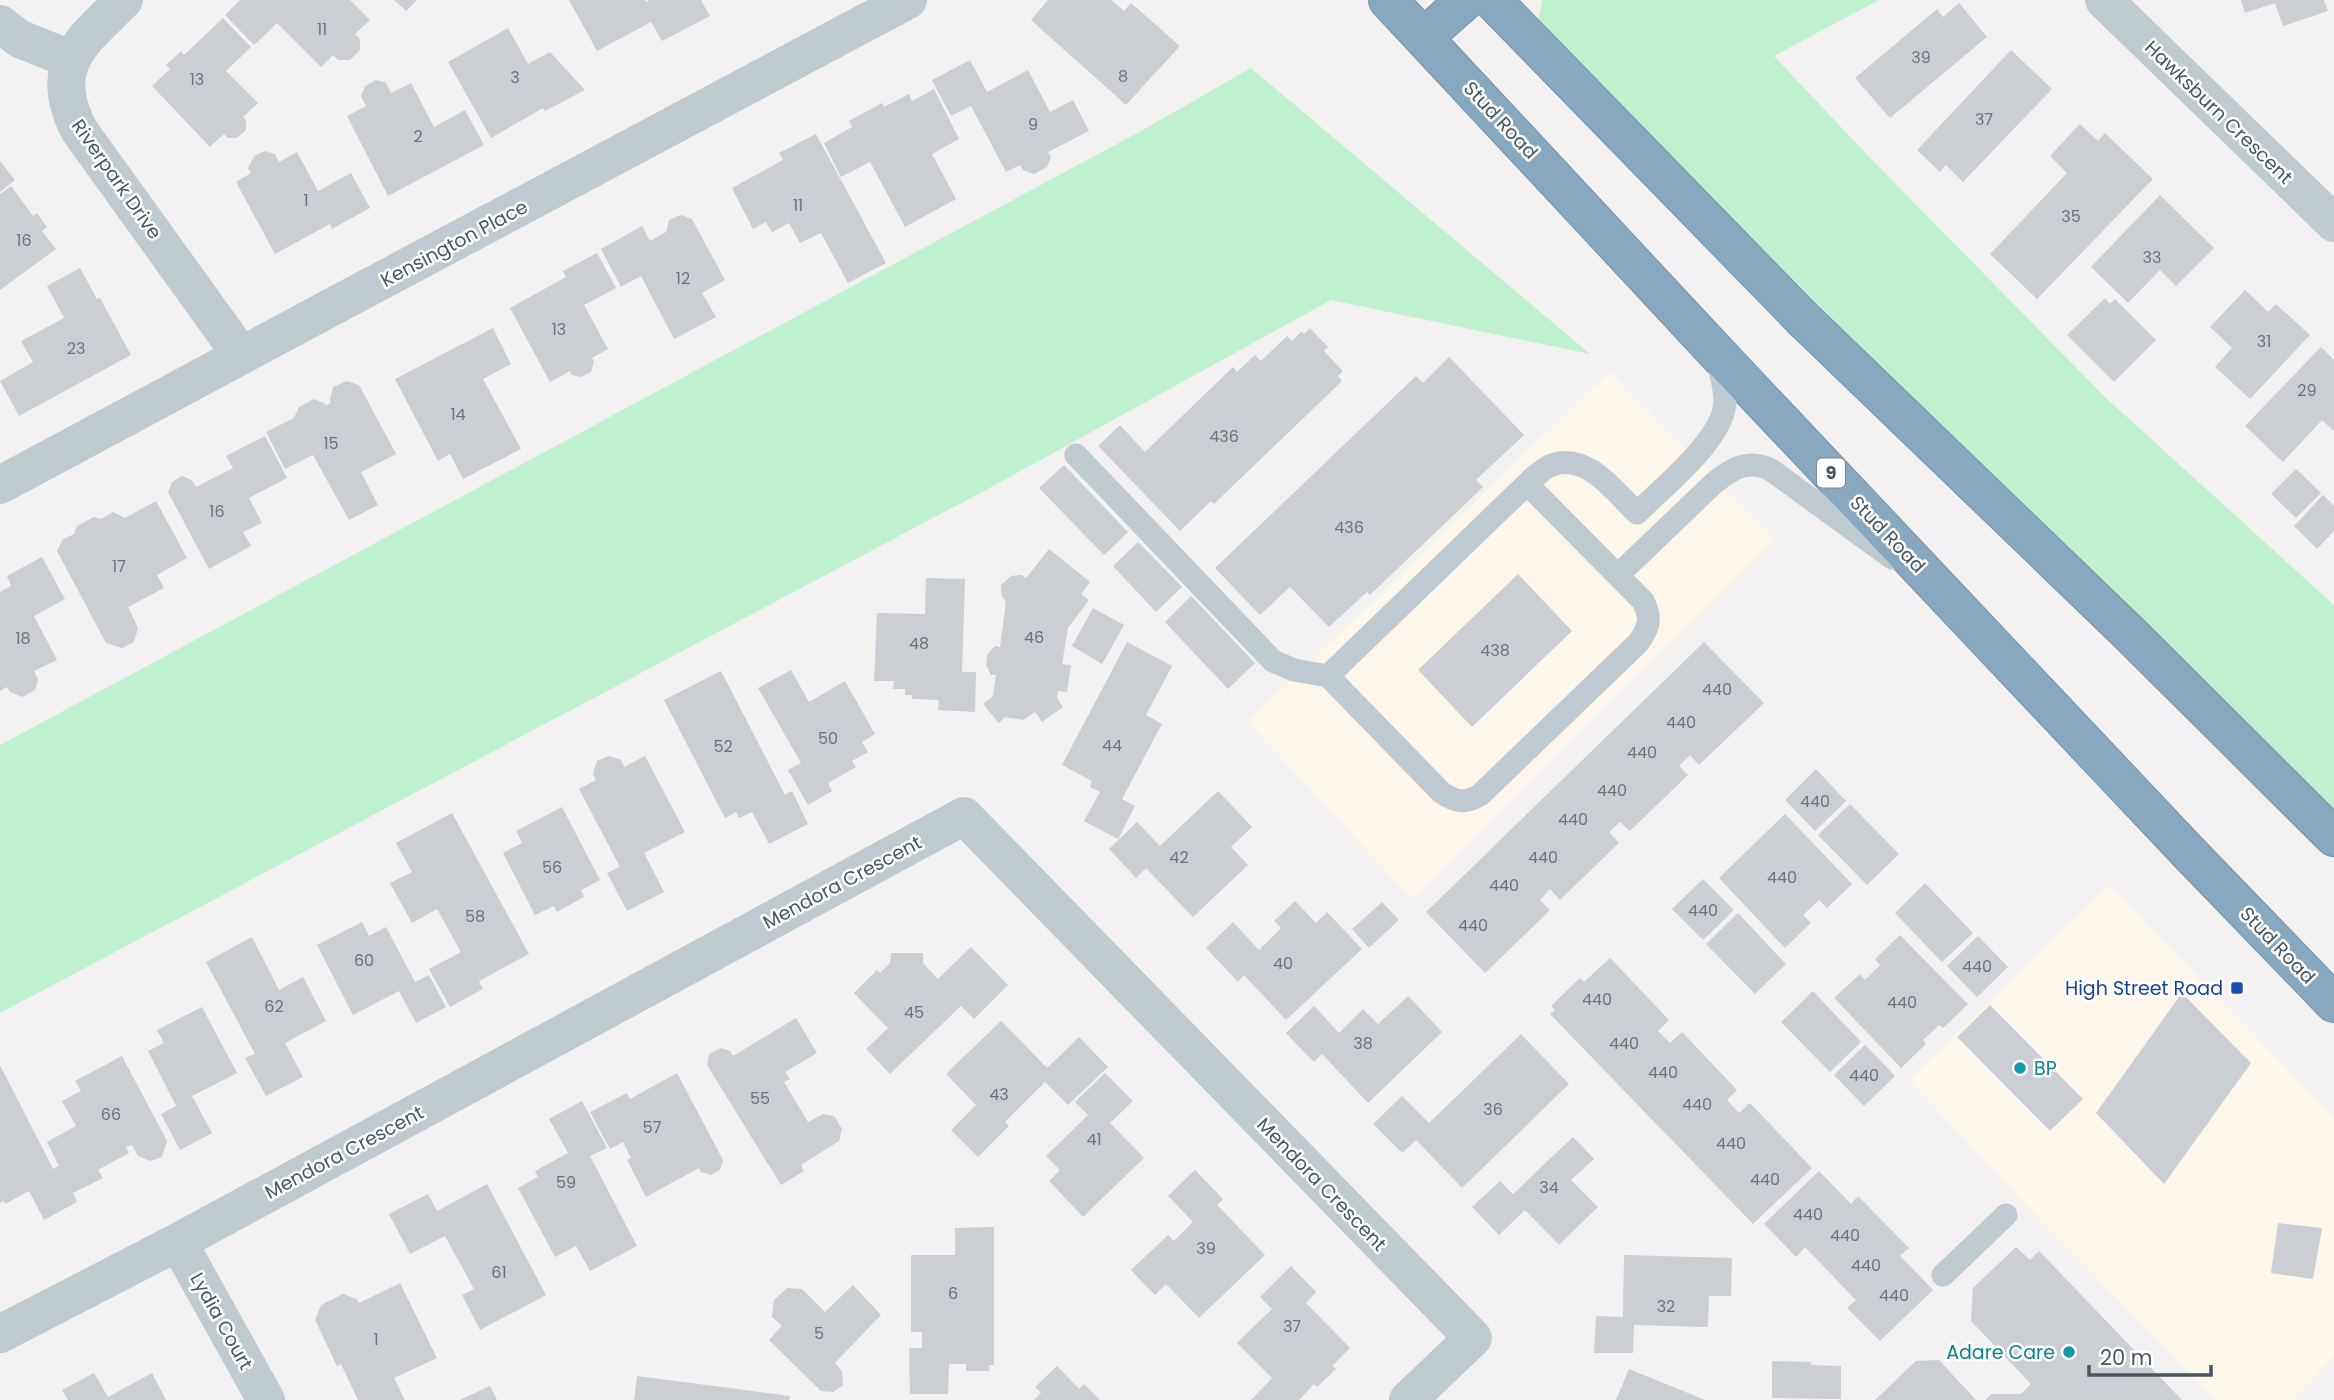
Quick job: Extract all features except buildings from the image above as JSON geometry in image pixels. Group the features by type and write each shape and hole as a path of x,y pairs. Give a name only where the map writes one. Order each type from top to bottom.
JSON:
{"highway":[{"name":"Stud Road","path":"1388,0 1716,352 2334,1003"},
{"path":"1424,37 1466,0"},
{"path":"1492,0 1802,318 2133,636 2334,837"}],"street":[{"path":"0,24 20,38 70,59 85,38 124,0"},
{"name":"Kensington Place","path":"0,485 908,0"},
{"name":"Hawksburn Crescent","path":"2104,0 2334,223"},
{"name":"Riverpark Drive","path":"70,59 67,95 79,130 241,355"},
{"name":"Mendora Crescent","path":"0,1334 178,1242 964,816 1473,1338 1408,1400"},
{"name":"Lydia Court","path":"178,1242 266,1400"}],"lane":[{"path":"1328,676 1550,465 1566,461 1582,465 1597,474 1637,513 1690,461 1716,430 1723,415 1725,399 1716,352"},
{"path":"1076,455 1273,661 1294,670 1328,676 1441,792 1459,802 1470,801 1490,785 1638,643 1650,620 1643,601 1527,484"},
{"path":"1618,575 1729,471 1741,465 1764,466 1959,607"},
{"path":"1943,1275 2006,1215"}],"shaded area":[{"path":"1609,372 1775,539 1412,899 1248,722"},
{"path":"2109,885 2334,1117 2334,1356 2293,1400 2216,1400 1909,1080"}],"green space":[{"path":"1542,0 1879,0 1774,56 2106,398 2334,605 2334,837 1534,44"},
{"path":"1251,68 1590,354 1331,300 984,491 0,1013 0,745 1141,131"}],"place":[{"name":"High Street Road","path":"2237,988"},
{"name":"BP","path":"2020,1068"},
{"name":"Adare Care","path":"2069,1352"}]}
